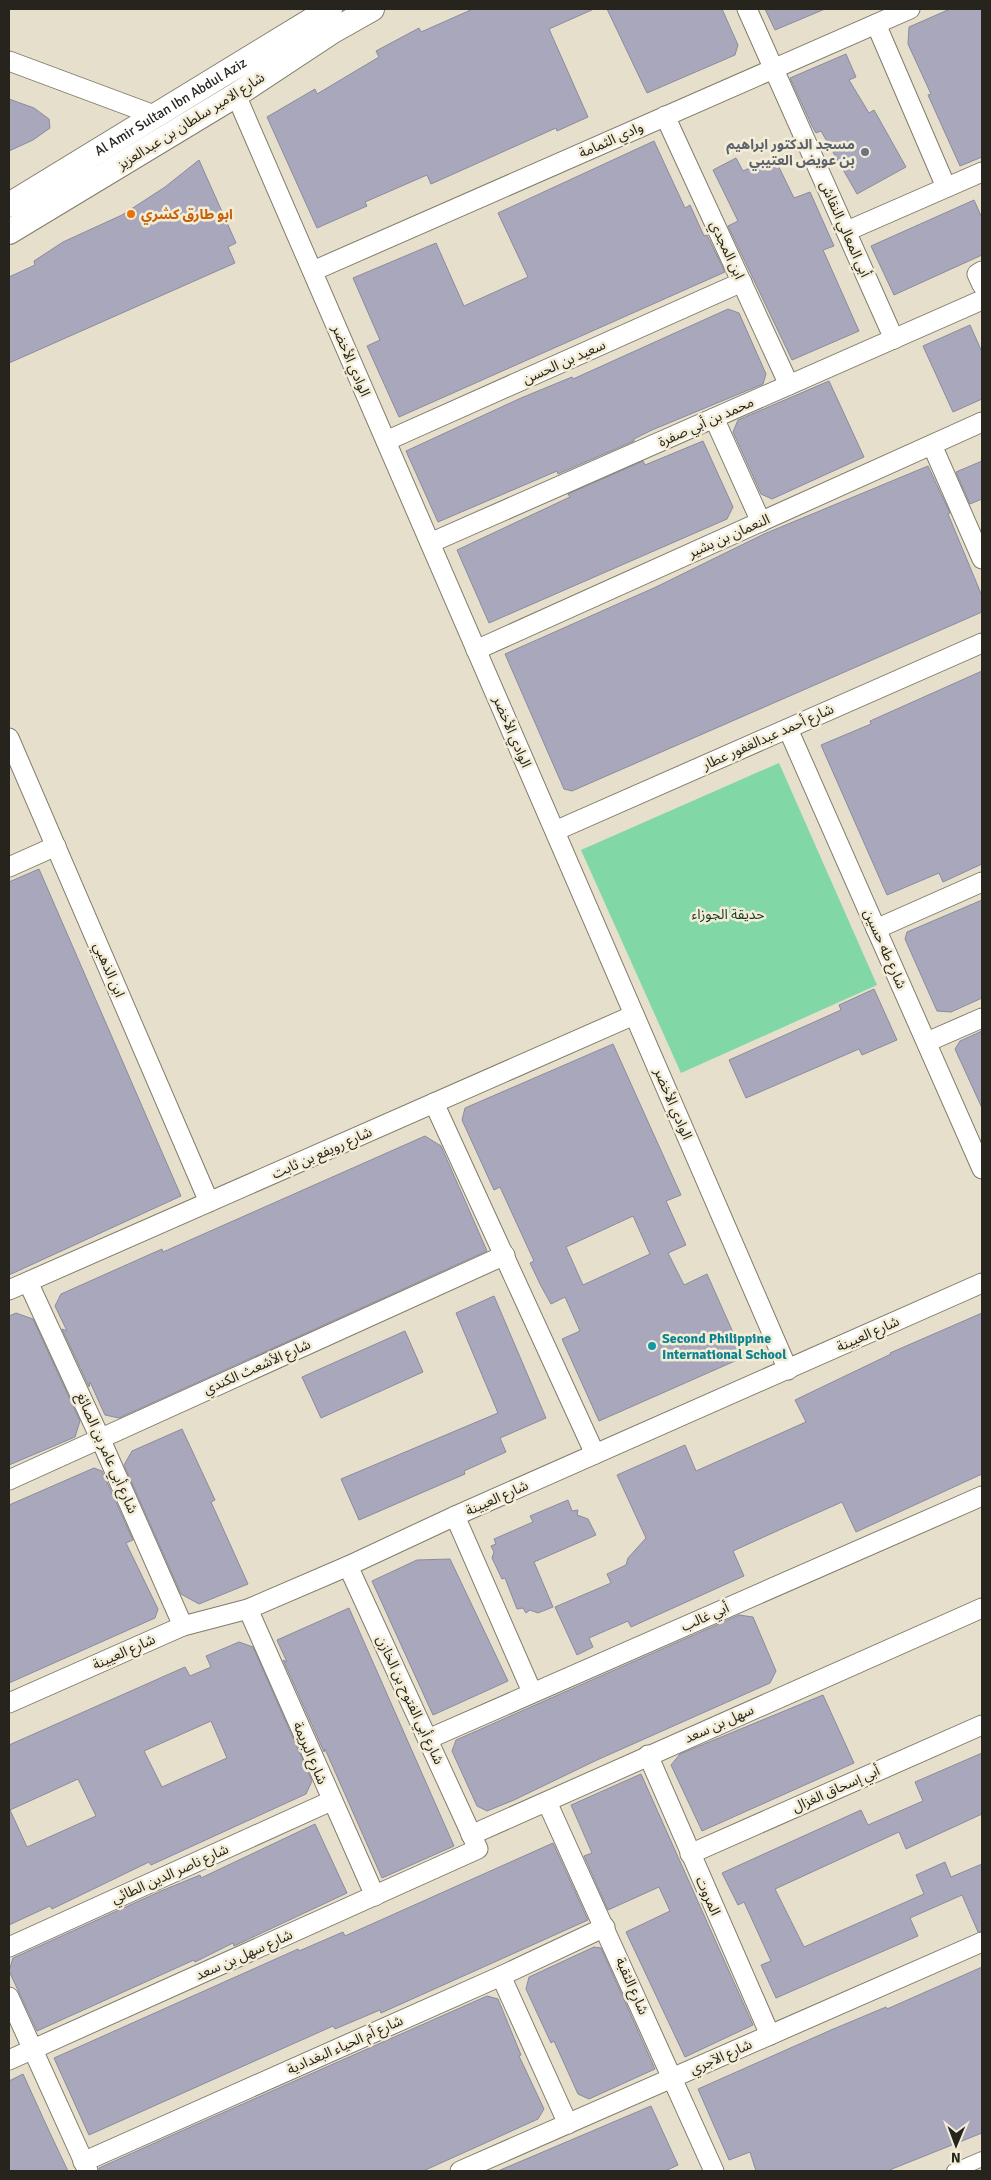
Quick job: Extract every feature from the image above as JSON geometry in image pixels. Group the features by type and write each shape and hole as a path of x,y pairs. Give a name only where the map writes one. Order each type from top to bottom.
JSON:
{"street":[{"name":"Al Amir Sultan Ibn Abdul Aziz","path":"9,205 330,9"},
{"name":"شارع الامير سلطان بن عبدالعزيز","path":"9,232 236,95 333,31 372,9"},
{"name":"أبي المعالي النقاش","path":"747,9 772,69 894,339"},
{"name":"وادي الثمامة","path":"312,271 910,9"},
{"path":"876,24 946,187"},
{"path":"9,61 154,115"},
{"name":"الوادي الأخضر","path":"236,95 788,1370"},
{"name":"ابن المجدي","path":"665,116 789,385"},
{"path":"846,231 982,172"},
{"name":"سعيد بن الحسن","path":"386,441 742,282"},
{"name":"محمد بن أبي صفرة","path":"430,543 982,300"},
{"path":"714,418 761,522"},
{"name":"النعمان بن بشير","path":"476,650 982,422"},
{"path":"932,445 982,559"},
{"name":"شارع أحمد عبدالغفور عطار","path":"555,831 982,643"},
{"name":"شارع طه حسين","path":"788,728 927,1042 977,1142 982,1169"},
{"name":"ابن الذهبي","path":"9,738 209,1202"},
{"path":"9,867 56,846"},
{"path":"876,929 982,882"},
{"name":"شارع رويفع بن ثابت","path":"9,1290 634,1015"},
{"path":"927,1042 982,1018"},
{"path":"434,1103 595,1454"},
{"name":"شارع الأشعث الكندي","path":"9,1480 505,1255"},
{"name":"شارع أبي عامر بن الصائغ","path":"28,1282 100,1438 183,1626"},
{"name":"شارع العيينة","path":"9,1703 183,1626 248,1609 348,1566 455,1516 982,1283"},
{"name":"أبي غالب","path":"428,1739 982,1496"},
{"path":"455,1516 532,1692"},
{"name":"شارع أبي الفتوح بن الخازن","path":"348,1566 475,1842"},
{"name":"سهل بن سعد","path":"475,1842 547,1802 982,1608"},
{"name":"شارع البريمة","path":"248,1609 331,1801 375,1896"},
{"name":"أبي إسحاق الغزال","path":"690,1854 982,1725"},
{"name":"المروت","path":"648,1756 770,2035"},
{"name":"شارع ناصر الدين الطائي","path":"9,1947 331,1801"},
{"name":"شارع الثقبة","path":"547,1802 714,2171"},
{"name":"شارع سهل بن سعد","path":"9,2060 375,1896 475,1842"},
{"name":"شارع أم الحياء البغدادية","path":"86,2166 605,1927"},
{"name":"شارع الآجري","path":"460,2171 982,1942"},
{"path":"501,1976 568,2124"},
{"path":"9,1997 86,2166"},
{"path":"954,2171 982,2159"}],"green space":[{"name":"حديقة الجوزاء","path":"779,763 877,985 681,1073 581,850"}],"building":[{"path":"473,9 594,9 549,29 588,117 557,131 556,128 431,184 427,175 365,202 367,206 317,228 267,117 315,89 317,94 379,57 376,51 419,28 421,32"},
{"path":"607,9 722,9 738,45 735,55 647,93"},
{"path":"765,9 825,9 775,30"},
{"path":"950,9 982,9 982,157 960,166 928,95 931,94 908,44 909,27"},
{"path":"846,54 856,77 849,80 869,113 874,110 906,167 857,194 821,131 816,133 790,78"},
{"path":"9,99 34,108 49,119 50,128 33,140 9,151"},
{"path":"654,141 685,208 690,205 704,236 707,235 725,272 399,417 367,346 380,340 353,278 436,243 464,306 528,277 498,213"},
{"path":"774,157 794,198 810,192 834,246 823,250 859,331 792,360 728,226 738,221 713,170 736,158 743,171"},
{"path":"199,160 236,243 228,247 235,263 9,363 9,277 35,265 34,261 63,242 122,215 165,187"},
{"path":"974,200 982,218 982,255 894,295 871,246"},
{"path":"728,309 739,313 766,374 763,384 652,430 634,439 634,441 558,474 557,471 438,522 406,451 521,398 572,377 573,379"},
{"path":"970,325 982,352 982,399 953,412 923,346"},
{"path":"829,381 864,457 772,499 761,494 733,432 738,420"},
{"path":"703,441 733,507 727,519 489,623 457,550 570,497 568,494 643,461 645,465"},
{"path":"982,461 982,499 970,504 956,472"},
{"path":"928,466 950,513 948,514 982,596 982,612 572,791 564,789 505,654 656,587 764,534"},
{"path":"982,671 982,864 943,882 939,873 887,895 821,745 871,724 870,721"},
{"path":"39,869 181,1196 9,1275 9,882"},
{"path":"982,900 982,998 951,1012 937,1011 905,939 907,932"},
{"path":"874,989 897,1040 862,1055 859,1049 746,1098 729,1060 841,1010 839,1005"},
{"path":"982,1031 982,1108 955,1049 960,1041"},
{"path":"613,1044 681,1195 666,1201 686,1245 668,1253 684,1285 707,1274 744,1357 599,1421 562,1339 580,1331 565,1297 551,1304 541,1286 530,1263 534,1261 500,1187 494,1190 462,1120 465,1108","holes":["633,1216 650,1254 583,1285 566,1247"]},
{"path":"425,1136 441,1146 487,1251 119,1418 105,1415 90,1382 89,1387 62,1329 67,1331 55,1306 61,1294 162,1249 163,1252"},
{"path":"494,1296 546,1418 500,1438 506,1452 464,1471 465,1474 359,1520 341,1479 498,1413 456,1313"},
{"path":"16,1313 33,1319 80,1421 75,1437 9,1465 9,1316"},
{"path":"982,1313 982,1474 856,1532 842,1502 788,1526 733,1551 744,1576 631,1627 628,1621 589,1638 593,1647 577,1655 555,1607 611,1583 607,1574 626,1565 628,1558 646,1538 617,1475 685,1445 696,1471 806,1422 795,1400 890,1353"},
{"path":"405,1331 423,1372 321,1418 302,1377"},
{"path":"182,1429 215,1500 211,1502 248,1584 199,1604 181,1594 124,1465 132,1451"},
{"path":"94,1468 102,1471 133,1540 126,1543 158,1609 155,1618 9,1683 9,1505"},
{"path":"568,1500 572,1511 578,1510 577,1515 588,1519 596,1535 534,1562 553,1607 538,1613 530,1610 526,1613 523,1608 517,1609 505,1578 502,1579 492,1558 494,1552 491,1546 496,1544 494,1539 533,1522 530,1516"},
{"path":"450,1559 508,1681 433,1715 372,1581 417,1560"},
{"path":"349,1608 454,1846 382,1878 283,1660 287,1662 277,1640"},
{"path":"739,1615 753,1617 776,1671 770,1683 597,1760 514,1800 487,1811 477,1806 452,1751 456,1740"},
{"path":"239,1642 253,1647 312,1781 306,1794 151,1865 149,1862 52,1909 50,1906 9,1925 9,1745 185,1667 190,1676 211,1667 206,1656","holes":["211,1721 227,1758 162,1787 144,1751","78,1779 96,1816 27,1847 10,1810"]},
{"path":"823,1695 854,1763 702,1831 671,1765 680,1754"},
{"path":"982,1753 982,1814 906,1849 899,1832 775,1889 804,1947 924,1894 916,1875 945,1862 951,1877 982,1864 982,1931 978,1932 962,1895 910,1918 918,1936 776,1998 761,1965 771,1961 744,1902 738,1905 722,1873 861,1810 868,1825 923,1801 915,1782"},
{"path":"641,1774 753,2025 685,2057 626,1932 670,1911 659,1887 608,1910 584,1856 592,1853 571,1805"},
{"path":"315,1824 347,1893 234,1946 233,1943 195,1962 194,1960 37,2031 9,1971 13,1958 161,1891 200,1875 201,1878"},
{"path":"553,1843 588,1920 381,2013 380,2010 335,2029 333,2026 89,2135 54,2058 298,1949 299,1951 343,1932 345,1936"},
{"path":"594,1947 601,1948 655,2069 589,2099 578,2094 554,2041 551,2043 526,1989 529,1977"},
{"path":"982,1967 982,2133 887,2171 756,2171 750,2152 729,2160 698,2089 831,2030 886,2007 887,2009"},
{"path":"487,1996 498,1999 521,2055 519,2056 544,2109 538,2119 483,2144 423,2171 99,2171 99,2168"},
{"path":"23,2074 68,2171 9,2171 9,2081"},
{"path":"651,2106 678,2165 665,2171 498,2171"}],"place":[{"name":"مسجد الدكتور ابراهيم بن عويض العتيبي","path":"865,152"},
{"name":"ابو طارق كشري","path":"131,214"},
{"name":"Second Philippine International School","path":"652,1346"}]}
